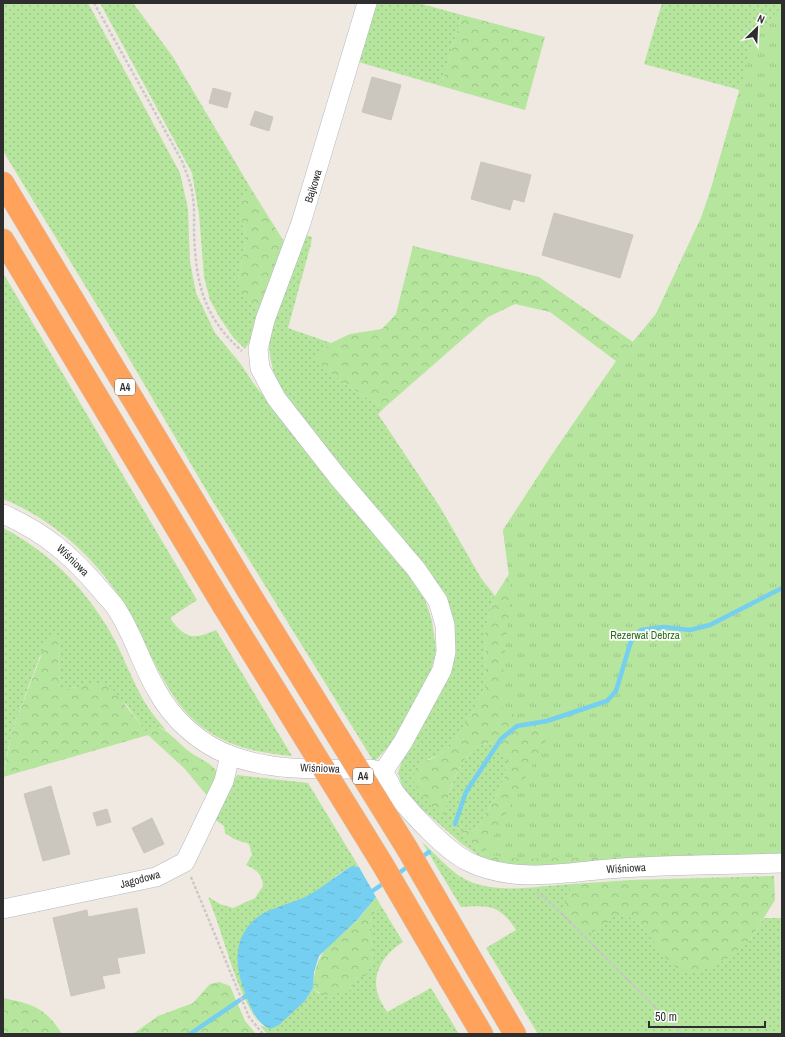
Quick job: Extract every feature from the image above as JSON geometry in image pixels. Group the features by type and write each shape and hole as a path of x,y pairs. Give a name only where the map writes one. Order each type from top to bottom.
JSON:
{"highway":[{"name":"A4","path":"3,183 248,590 400,837 515,1034"},
{"name":"A4","path":"3,240 224,607 379,858 482,1034"}],"street":[{"name":"Bajkowa","path":"260,368 258,349 265,320 301,223 367,3"},
{"path":"260,368 276,398 337,476 416,569 438,601 443,619 446,652 442,670 410,730 382,772"},
{"name":"Wiśniowa","path":"3,514 20,522 57,544 86,573 119,612 156,690 175,716 187,730 199,740 230,756 267,766 370,769 382,772 403,802 448,847 467,861 501,873 529,876 622,868 782,863"},
{"path":"185,862 224,781 230,756"},
{"name":"Jagodowa","path":"3,909 156,878 185,862"}],"path":[{"path":"94,3 182,161 192,188 195,260 198,279 205,304 229,340 260,368"},
{"path":"185,862 249,1017 263,1034"},
{"path":"514,874 563,915 682,1034"}],"green space":[{"path":"3,3 88,3 180,173 188,209 190,262 196,293 215,333 240,363 254,384 423,593 432,621 436,650 430,676 391,744 374,762 209,495 120,343 3,151"},
{"path":"100,3 133,3 173,57 250,187 240,204 240,218 247,237 238,278 248,302 259,308 250,341 245,349 233,337 210,300 204,277 199,214 192,173"},
{"path":"372,3 418,3 462,15 441,86 355,61"},
{"path":"662,3 782,3 782,7 774,15 753,43 740,90 644,64"},
{"name":"Rezerwat Debrza","path":"782,7 782,855 525,866 501,863 481,857 483,854 461,831 476,830 502,784 507,765 505,756 497,745 486,744 476,748 468,755 456,774 446,806 445,815 430,804 422,795 412,779 417,765 438,756 450,747 469,719 486,686 485,628 495,596 509,574 503,530 551,456 616,361 550,312 515,304 488,317 384,408 349,387 315,360 331,343 350,334 382,329 396,314 413,246 539,277 633,342 656,314 701,218 710,192 753,43 774,15"},
{"name":"Rezerwat Debrza","path":"782,7 782,853 519,859 484,854 549,735 500,706 511,591 503,530 617,361 656,314 701,218 710,192 753,43 774,15"},
{"path":"462,15 545,37 525,110 441,86"},
{"path":"250,187 288,248 265,304 259,308 248,302 240,293 238,278 247,237 240,218 240,204"},
{"path":"303,234 312,237 311,244 288,328 331,343 316,360 349,387 384,408 378,414 440,507 481,578 495,596 485,628 486,686 469,719 450,747 438,756 428,759 444,815 452,785 457,774 462,764 476,748 485,744 497,745 505,754 507,765 502,784 491,805 476,830 462,831 483,854 481,857 462,844 405,794 398,773 402,761 438,697 451,663 451,618 278,389 270,353 270,330 278,302"},
{"path":"3,273 197,600 170,618 180,630 190,636 201,635 216,630 292,756 261,752 245,748 230,743 203,728 180,705 154,663 123,603 104,575 92,561 65,536 50,525 19,506 3,499"},
{"path":"3,528 20,537 50,559 88,599 109,630 143,700 166,730 159,727 148,735 126,704 74,687 65,691 58,689 59,639 40,656 12,731 3,774"},
{"path":"56,634 59,639 58,689 65,690 94,685 111,687 148,734 153,728 159,727 190,752 208,763 217,772 209,798 184,768 148,735 3,777 12,731 49,635"},
{"path":"237,775 308,783 359,867 352,866 337,875 323,888 304,898 251,1009 259,1023 247,1003 239,986 208,897 220,904 233,908 255,898 263,886 260,875 246,865 252,855 249,844 234,839 225,833 224,826 214,819"},
{"path":"422,842 457,874 474,883 501,888 530,888 572,884 570,893 613,917 620,911 636,922 648,934 670,963 748,943 764,918 782,918 782,1034 538,1034 486,948 516,930 505,916 493,908 480,906 461,907"},
{"path":"774,876 775,900 748,943 719,964 688,974 669,962 637,922 620,912 591,933 575,926 564,909 572,884 631,880"},
{"path":"376,897 380,904 371,918 369,933 373,947 372,964 365,976 357,978 350,990 331,995 322,994 313,988 314,975 321,956 332,943 359,918"},
{"path":"380,904 403,942 385,958 378,971 376,979 376,987 379,997 387,1012 431,988 459,1034 267,1034 261,1025 270,1029 305,1001 313,988 318,993 350,990 357,978 365,975 372,964 373,947 369,933 371,918"},
{"path":"219,982 230,986 245,1021 256,1034 133,1034 158,1016 193,1003 210,984"},
{"path":"3,998 22,1002 44,1012 62,1034 3,1034"}],"water":[{"path":"352,866 359,867 376,897 358,919 319,956 314,972 313,988 305,1001 279,1025 270,1029 256,1018 240,979 238,957 242,937 254,920 264,913 307,896"}],"building":[{"path":"372,77 401,85 391,120 362,112"},
{"path":"213,88 231,93 227,108 209,103"},
{"path":"255,111 273,117 269,131 250,125"},
{"path":"481,162 531,175 524,202 513,199 510,210 471,199"},
{"path":"554,213 633,235 620,278 542,255"},
{"path":"51,786 70,854 43,861 24,794"},
{"path":"107,809 111,822 97,826 93,813"},
{"path":"152,818 164,844 144,853 132,828"},
{"path":"137,908 145,953 117,958 120,973 102,976 105,988 71,996 53,918 87,910 88,917"}],"waterway":[{"path":"455,824 466,792 501,739 517,726 547,721 607,701 616,691 631,641 641,630 664,627 690,630 710,625 782,588"},
{"path":"419,859 429,852"},
{"path":"396,875 410,865"},
{"path":"368,894 387,881"},
{"path":"243,998 250,993"},
{"path":"190,1034 240,1000"}]}
